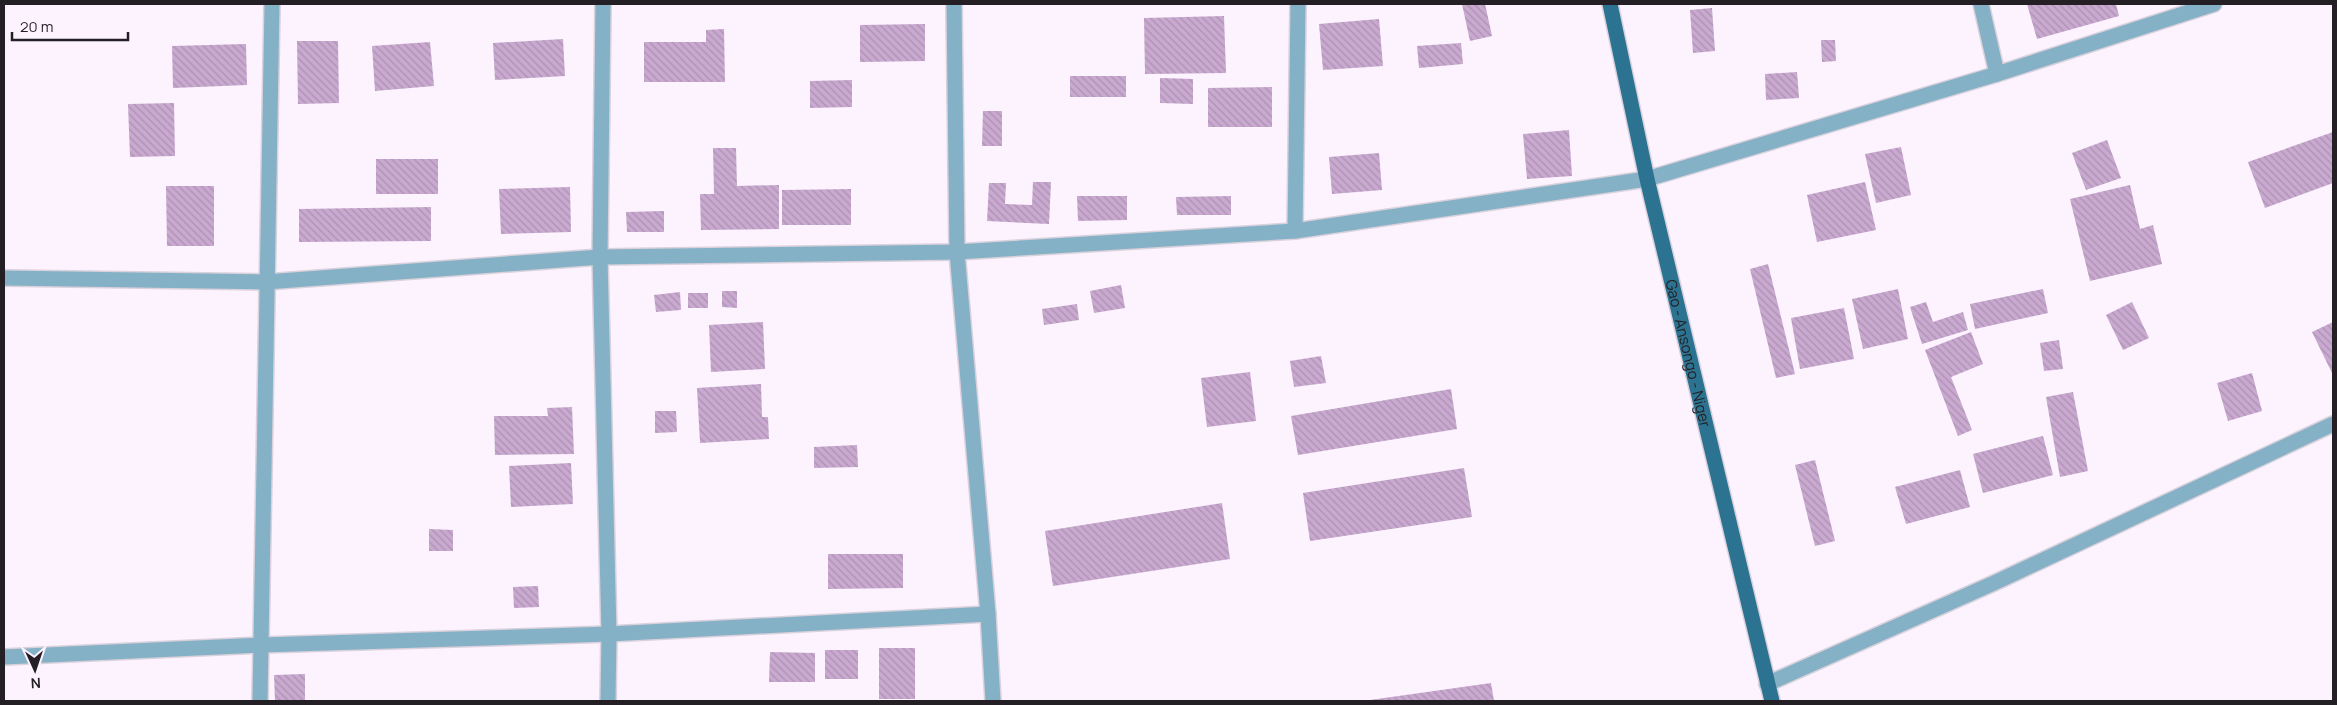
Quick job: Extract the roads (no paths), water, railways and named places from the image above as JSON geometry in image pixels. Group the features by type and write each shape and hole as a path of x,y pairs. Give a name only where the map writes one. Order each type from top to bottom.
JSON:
{"main road":[{"name":"Gao - Ansongo - Niger","path":"1610,4 1647,179 1772,701"}],"street":[{"path":"260,701 272,4"},
{"path":"603,4 600,257 609,634 608,701"},
{"path":"954,4 957,252 988,614 993,701"},
{"path":"1295,231 1298,4"},
{"path":"1981,4 1997,74"},
{"path":"4,278 266,282 600,257 957,252 1295,231 1647,179 1997,74 2214,4"},
{"path":"1767,684 1994,583 2333,424"},
{"path":"4,657 262,645 609,634 988,614"}]}
